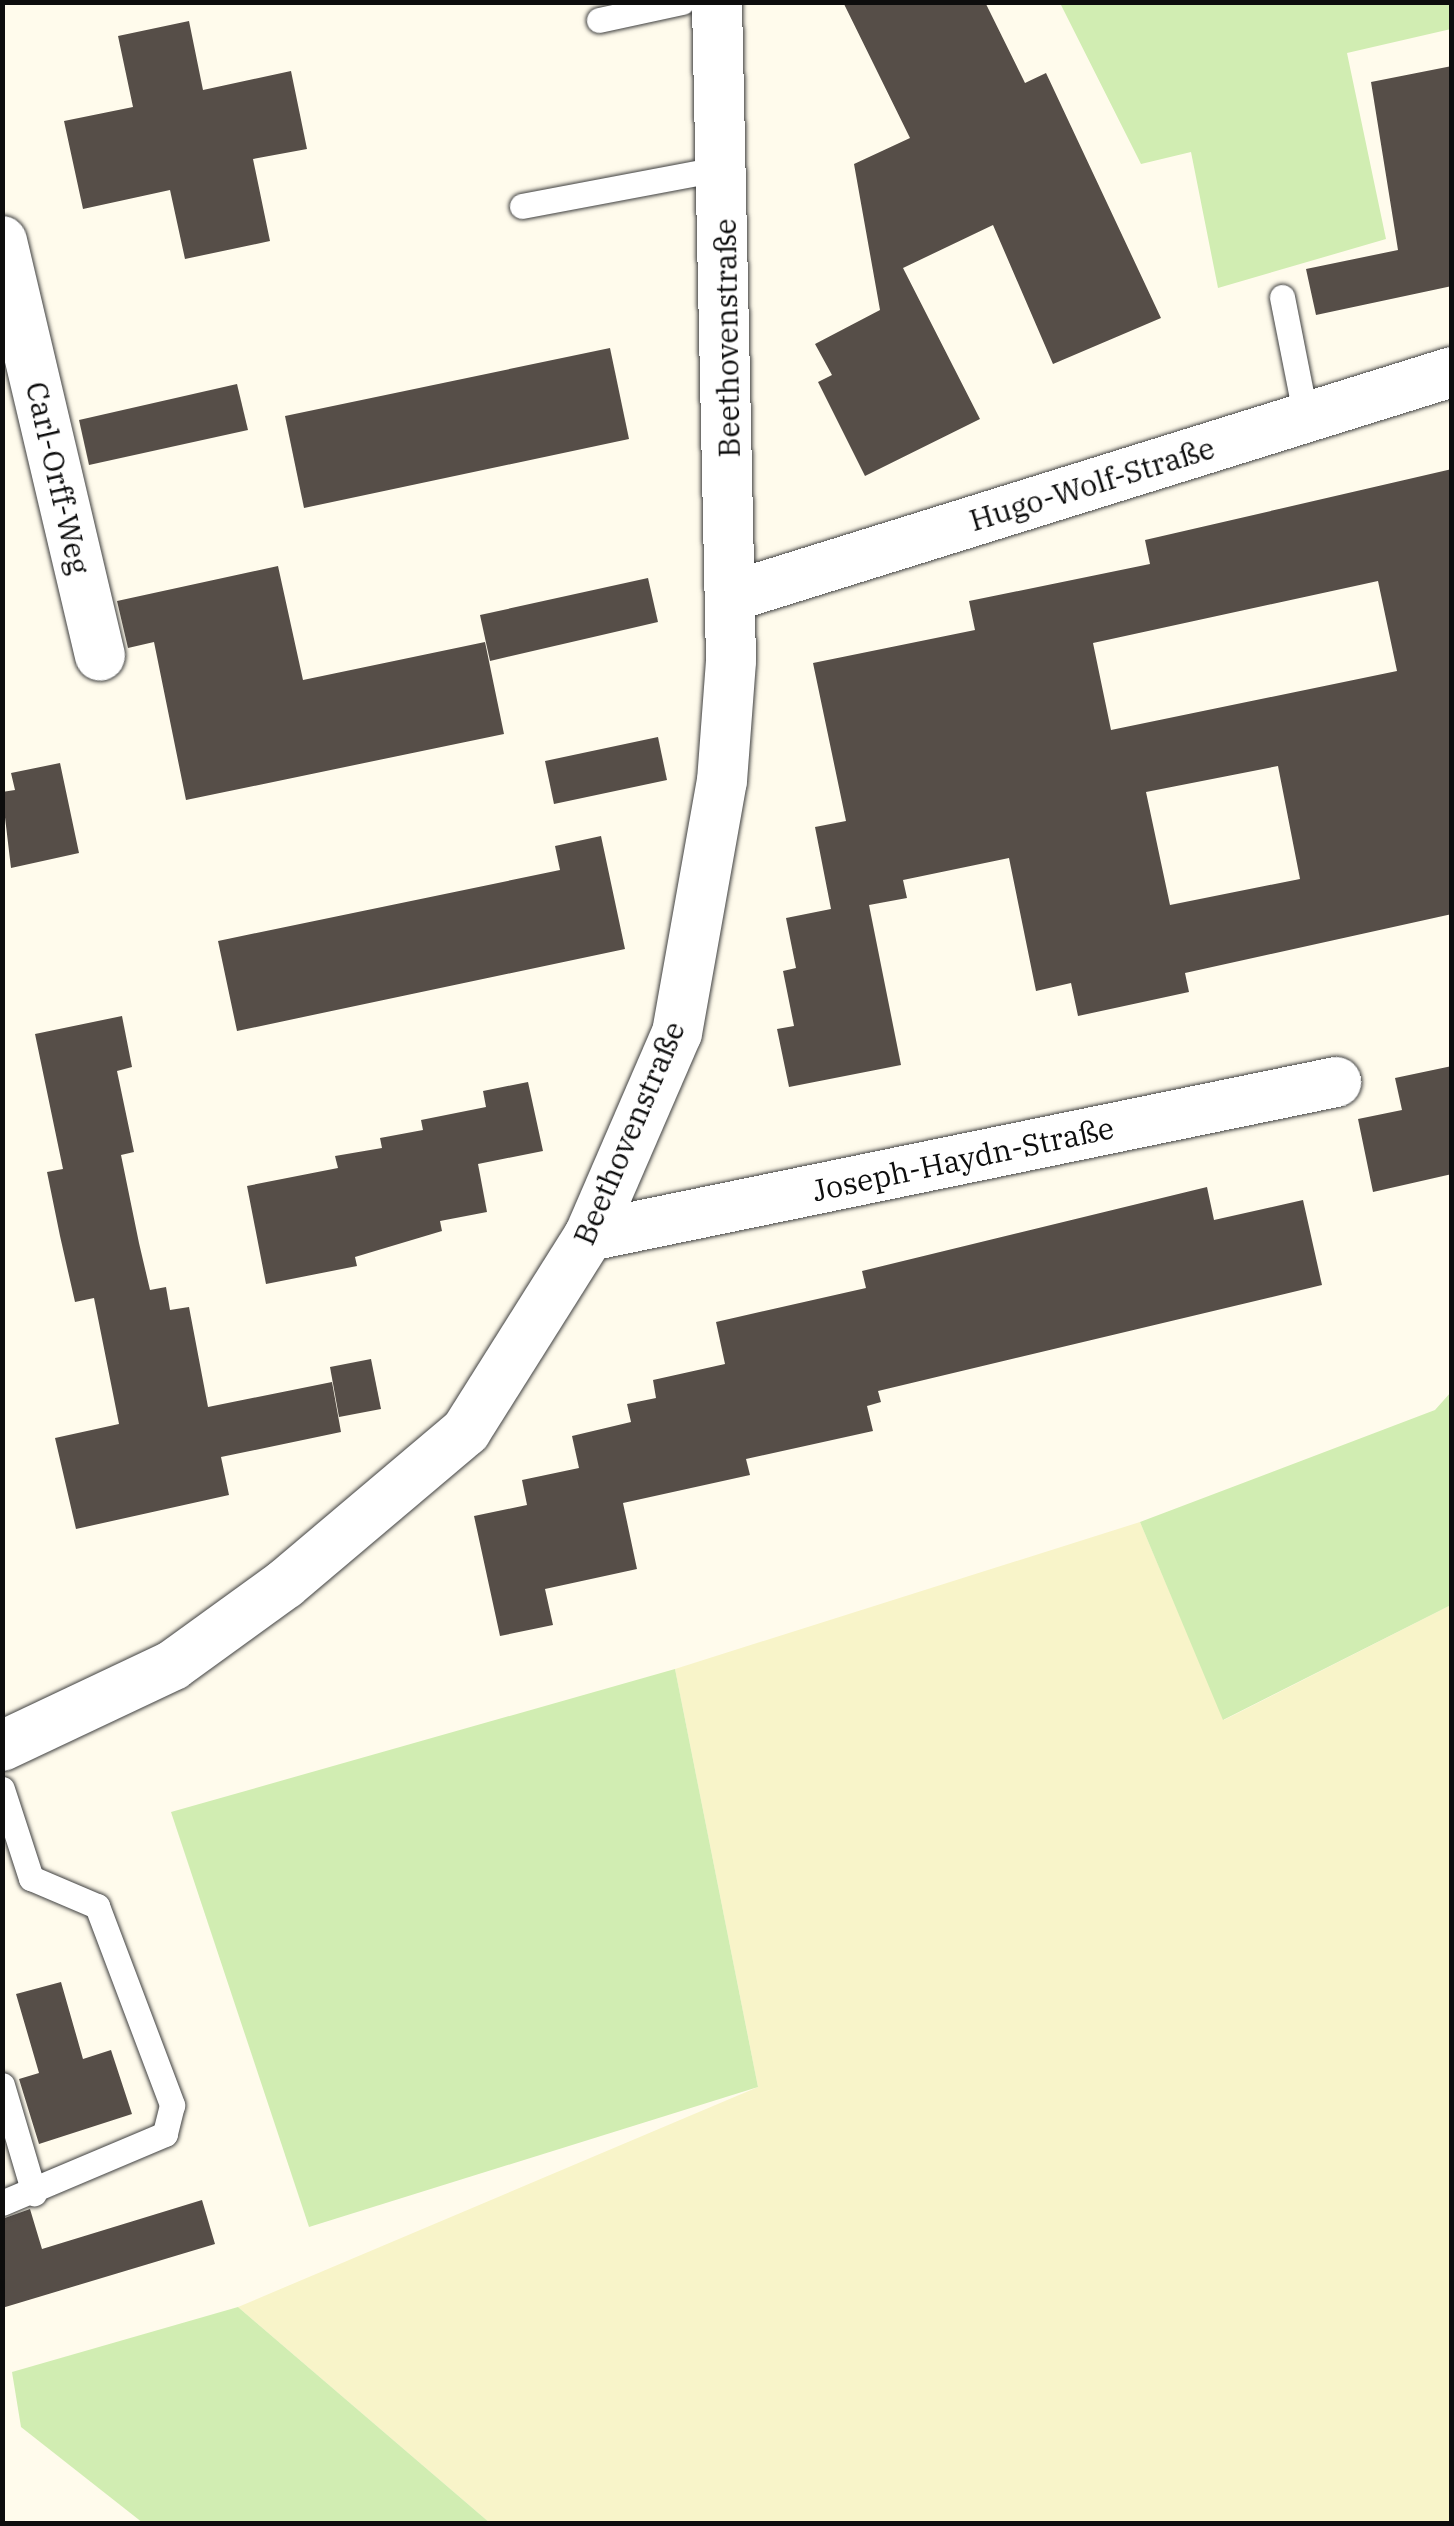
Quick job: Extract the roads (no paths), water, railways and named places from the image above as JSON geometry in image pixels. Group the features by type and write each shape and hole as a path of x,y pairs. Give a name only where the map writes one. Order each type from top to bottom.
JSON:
{"street":[{"name":"Beethovenstraße","path":"2,1746 173,1665 285,1584 466,1431 590,1236 678,1033 722,781 733,596 717,2"},
{"name":"Carl-Orff-Weg","path":"2,242 100,656"},
{"name":"Hugo-Wolf-Straße","path":"733,596 1452,372"},
{"name":"Joseph-Haydn-Straße","path":"590,1236 1336,1082"}],"lane":[{"path":"599,20 682,2"},
{"path":"522,206 723,168"},
{"path":"1282,297 1306,418"},
{"path":"2,1789 31,1878 97,1906 172,2105 165,2134 34,2193 2,2203"},
{"path":"2,2085 34,2193"}]}
